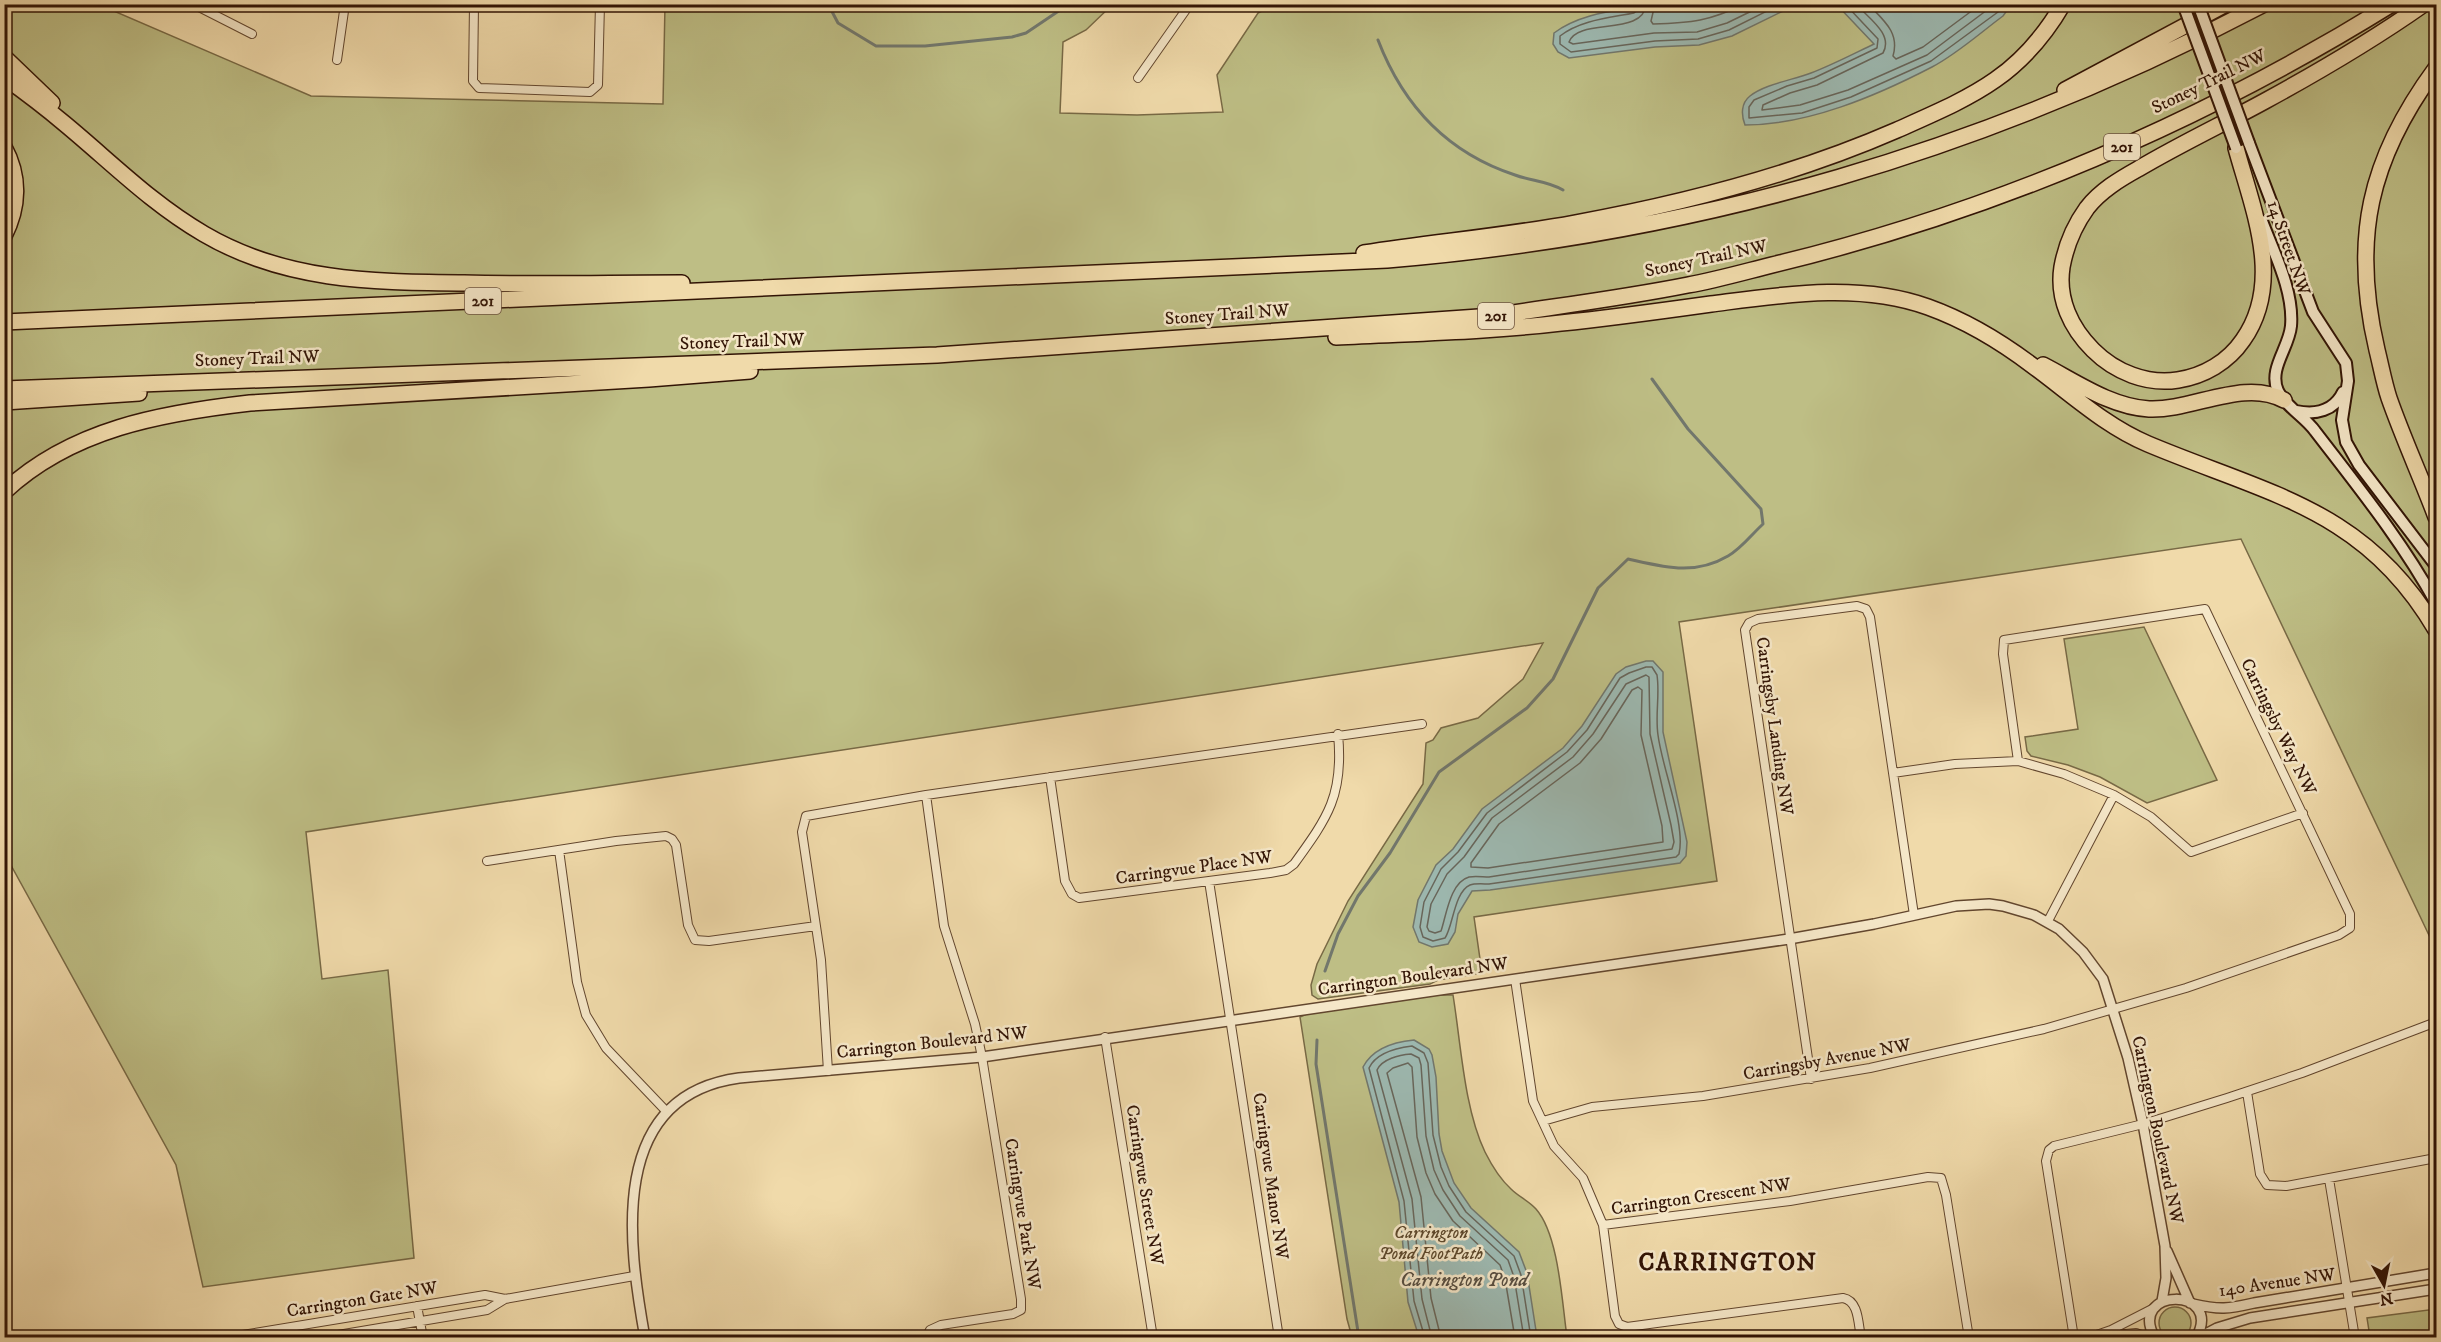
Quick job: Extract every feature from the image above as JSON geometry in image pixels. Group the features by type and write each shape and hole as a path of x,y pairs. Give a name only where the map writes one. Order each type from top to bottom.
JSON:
{"highway":[{"path":"1310,263 1366,252 1575,223 1684,200 1778,175 1867,143 1958,103 1989,85 2024,57 2047,32 2062,4"},
{"path":"1989,129 2226,4"},
{"name":"201","path":"4,322 963,280 1437,256 1625,229 1805,189 1989,129 2073,96 2149,62 2264,4"},
{"name":"Stoney Trail NW","path":"4,389 937,354 1493,316 1690,285 1835,250 1929,222 2091,161 2297,60 2392,4"},
{"path":"2243,146 2264,260 2260,309 2251,329 2226,360 2206,372 2188,378 2168,381 2150,380 2112,366 2083,340 2071,323 2060,287 2066,246 2088,207 2104,191 2149,162 2321,70 2385,32 2424,4"},
{"path":"4,57 62,114 64,123"},
{"path":"2436,68 2412,100 2388,148 2376,186 2366,231 2364,270 2369,313 2389,397 2436,517"},
{"path":"4,77 64,123 141,191 205,235 279,266 333,278 488,284 963,280"},
{"path":"4,147 14,168 16,184 14,213 4,236"},
{"path":"1151,340 1218,344 1545,325 1761,298 1828,292 1884,297 1924,306 1973,326 2003,345 2105,420 2136,439 2279,495 2342,528 2368,546 2392,569 2427,614 2436,630"},
{"path":"2003,345 2113,401 2139,408 2178,407 2251,392 2267,393 2284,400"},
{"path":"4,492 52,457 94,436 150,419 203,408 250,403 649,379 937,354"},
{"path":"4,402 157,392 253,379"}],"main road":[{"name":"14 Street NW","path":"2182,4 2313,312 2346,363 2348,381 2342,420 2346,442 2359,465 2436,566"},
{"name":"14 Street NW","path":"2198,4 2291,308 2288,341 2275,379 2284,400"},
{"path":"2296,411 2315,413 2331,408 2338,402 2348,381"},
{"path":"2284,400 2312,426 2405,549 2436,603"}],"street":[{"path":"193,4 252,34"},
{"path":"337,60 345,4"},
{"path":"474,4 473,81 479,88 590,92 598,85 600,4"},
{"path":"1138,78 1190,4"},
{"name":"Carringsby Landing NW","path":"1789,939 1745,630 1749,623 1758,619 1857,606 1866,609 1870,617 1914,915"},
{"name":"Carringsby Way NW","path":"2018,761 2003,654 2004,640 2205,609 2350,914 2350,928 2339,935 2113,1011"},
{"path":"828,1071 821,960 802,832 806,816 926,795 1422,724"},
{"name":"Carringvue Place NW","path":"1050,777 1064,877 1072,894 1088,898 1286,870 1294,864 1321,826 1334,798 1339,775 1338,735"},
{"path":"1893,773 1955,764 2018,761 2064,774 2114,795 2151,817 2192,852 2303,813"},
{"path":"926,795 944,926 975,1023 982,1057"},
{"path":"2048,921 2114,795"},
{"path":"488,861 657,835 672,839 677,848 690,932 698,941 816,926"},
{"path":"559,850 577,982 586,1015 606,1048 667,1112"},
{"name":"Carringvue Manor NW","path":"1209,881 1280,1338"},
{"name":"Carrington Boulevard NW","path":"645,1338 634,1276 631,1229 637,1177 648,1140 667,1112 688,1096 720,1082 739,1078 982,1057 1106,1037 1789,939 1956,906 1989,904 2017,909 2048,921 2073,941 2092,962 2103,979 2130,1068 2143,1124 2165,1246 2166,1278 2158,1305"},
{"path":"1789,939 1811,1079"},
{"path":"1515,979 1533,1101 1554,1146 1582,1178 1603,1225"},
{"name":"Carringsby Avenue NW","path":"1543,1121 1593,1107 1703,1096 1811,1079 1929,1056 2113,1011"},
{"path":"2074,1338 2046,1161 2047,1155 2054,1146 2143,1124 2247,1092 2436,1022"},
{"name":"Carringvue Street NW","path":"1106,1037 1153,1338"},
{"name":"Carringvue Park NW","path":"926,1338 930,1330 941,1325 1012,1314 1021,1310 982,1057"},
{"path":"2247,1092 2260,1174 2267,1185 2286,1186 2330,1179 2436,1158"},
{"name":"Carrington Crescent NW","path":"1861,1338 1854,1304 1849,1299 1843,1298 1627,1327 1619,1324 1615,1316 1603,1225 1790,1201 1928,1177 1941,1178 1946,1195 1969,1338"},
{"path":"2330,1179 2355,1338"},
{"name":"Carrington Boulevard NW","path":"2165,1246 2192,1304"},
{"name":"140 Avenue NW","path":"2158,1305 2179,1298 2192,1304 2230,1309 2436,1273"},
{"name":"Carrington Gate NW","path":"321,1338 487,1310 505,1299 634,1276"},
{"name":"140 Avenue NW","path":"2197,1338 2217,1328 2250,1318 2436,1289"},
{"name":"Carrington Gate NW","path":"224,1338 485,1295 505,1299"},
{"name":"140 Avenue NW","path":"2192,1304 2201,1320 2197,1338"},
{"path":"2088,1338 2111,1330 2158,1305"},
{"path":"2155,1338 2150,1326 2150,1317 2158,1305"},
{"path":"417,1306 423,1338"},
{"path":"2094,1338 2136,1333 2149,1338"}],"green space":[{"path":"888,4 922,7 945,4 1112,5 1086,30 1063,42 1060,113 1137,115 1223,112 1217,75 1258,13 1273,5 2436,5 2436,950 2241,539 1679,622 1717,881 1474,917 1482,973 1438,980 1430,984 1318,999 1312,995 1311,985 1317,964 1348,901 1423,784 1426,743 1433,740 1441,728 1478,718 1523,679 1543,643 306,832 322,979 388,970 414,1258 203,1287 176,1165 7,858 5,848 4,5 100,5 311,96 663,104 665,5"},
{"path":"2144,627 2217,780 2147,803 2100,777 2068,765 2031,756 2027,751 2025,737 2078,729 2064,639"},
{"name":"Carrington Pond FootPath","path":"1432,995 1453,995 1472,1116 1485,1152 1503,1181 1536,1209 1550,1235 1558,1270 1567,1337 1352,1337 1347,1319 1300,1017 1309,1013"},
{"path":"2175,1307 2186,1312 2191,1323 2186,1334 2175,1339 2164,1334 2159,1323 2164,1312"},
{"path":"2436,1309 2436,1337 2370,1337 2367,1318"}],"water":[{"path":"1647,5 1790,5 1783,11 1732,36 1699,45 1655,47 1569,58 1558,52 1553,44 1554,33 1575,21"},
{"path":"1837,5 2011,5 2003,16 1950,56 1888,88 1817,114 1769,124 1745,125 1743,106 1747,99 1756,92 1819,70 1874,44"},
{"path":"1653,661 1663,672 1663,732 1687,842 1686,856 1680,863 1472,891 1458,914 1455,932 1448,944 1432,947 1419,942 1413,927 1418,900 1436,865 1453,849 1482,809 1563,748 1582,726 1616,674 1626,667"},
{"name":"Carrington Pond","path":"1414,1040 1429,1049 1432,1055 1436,1077 1439,1134 1442,1151 1454,1183 1471,1208 1519,1252 1527,1273 1537,1337 1419,1337 1408,1302 1399,1202 1363,1067 1372,1055 1384,1047"}],"waterway":[{"path":"828,4 838,23 876,46 925,46 1012,37 1026,33 1069,4"},
{"path":"1378,40 1388,64 1415,105 1449,140 1491,166 1563,190"},
{"path":"1325,971 1338,934 1358,896 1390,853 1439,772 1527,708 1553,679 1598,588 1628,559 1679,568 1691,568 1715,562 1737,549 1763,524 1761,509 1688,429 1652,379"},
{"path":"1317,1040 1316,1064 1359,1338"}],"district":[{"name":"CARRINGTON","path":"1728,1263"}]}
